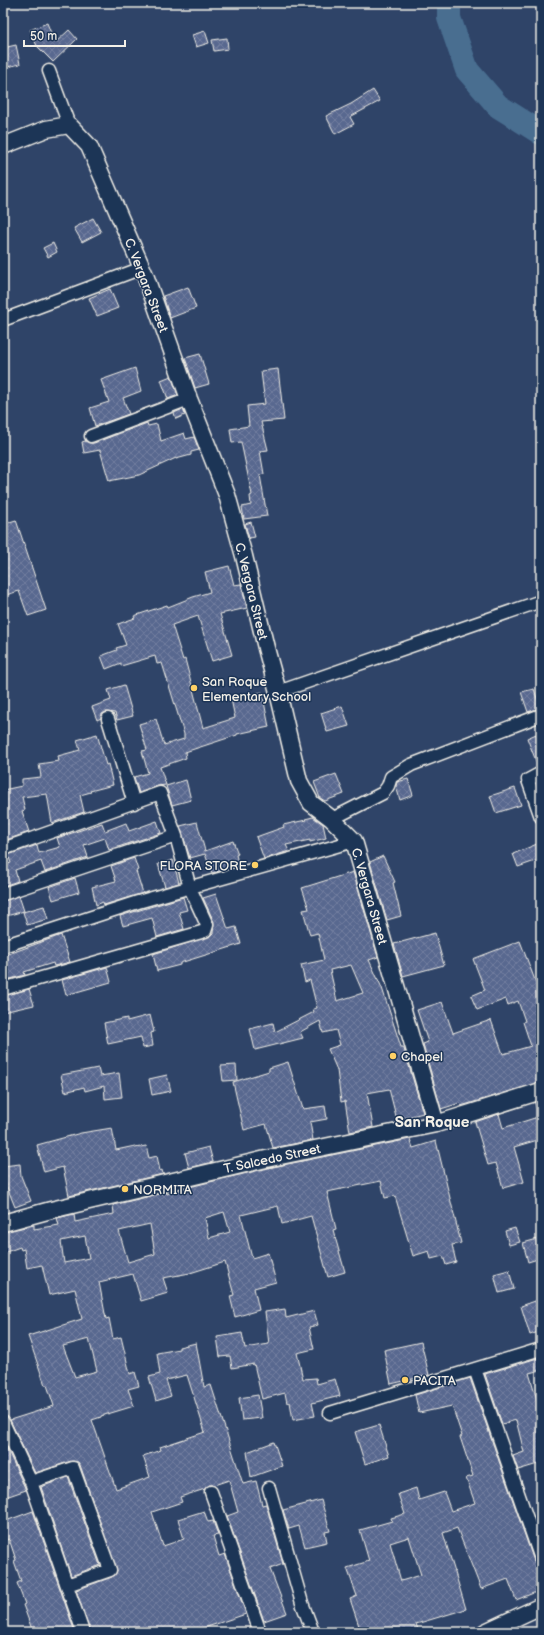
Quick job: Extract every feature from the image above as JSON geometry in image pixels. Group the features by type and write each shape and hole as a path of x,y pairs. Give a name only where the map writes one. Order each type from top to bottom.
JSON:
{"street":[{"path":"3,146 46,129 69,125 49,71"},
{"name":"C. Vergara Street","path":"69,125 89,146 142,268 189,399 227,495 278,692 299,781 311,803 332,819 354,841 436,1124"},
{"path":"3,320 142,268"},
{"path":"91,436 189,399"},
{"path":"278,692 541,602"},
{"path":"332,819 383,793 388,786 391,777 411,765 541,715"},
{"path":"108,719 134,803"},
{"path":"541,773 528,780 541,817"},
{"path":"3,849 160,793 176,836 190,888 207,925 205,931 3,989"},
{"path":"3,894 176,836"},
{"path":"3,946 138,902 354,841"},
{"name":"T. Salcedo Street","path":"3,1223 259,1161 436,1124 541,1091"},
{"path":"330,1413 541,1349"},
{"path":"475,1369 541,1559"},
{"path":"3,1422 31,1482 83,1632"},
{"path":"31,1482 73,1468 110,1570 66,1585"},
{"path":"268,1488 302,1603 313,1632"},
{"path":"211,1492 260,1632"},
{"path":"485,1632 541,1606"}],"building":[{"path":"47,23 55,43 69,30 77,39 53,62 37,46 30,30"},
{"path":"205,31 209,43 196,47 192,35"},
{"path":"227,38 228,49 214,51 212,40"},
{"path":"16,45 20,64 3,68 3,48"},
{"path":"373,90 380,101 350,117 354,124 335,134 326,116 351,104"},
{"path":"93,218 101,232 82,242 74,228"},
{"path":"53,243 57,252 48,257 43,248"},
{"path":"188,287 196,308 170,318 163,296"},
{"path":"110,289 118,308 97,316 89,298"},
{"path":"200,354 209,384 195,388 185,358"},
{"path":"135,368 141,391 123,398 129,414 95,426 90,408 109,402 101,380"},
{"path":"278,369 284,420 261,422 268,450 260,451 264,474 260,475 267,516 244,519 242,507 251,505 250,496 252,495 241,442 232,443 230,429 249,426 247,406 265,404 261,371"},
{"path":"171,376 178,395 168,399 161,380"},
{"path":"183,409 185,415 176,419 174,413"},
{"path":"147,423 148,426 157,424 161,441 184,433 186,439 194,437 199,450 191,452 191,455 176,458 139,475 109,481 100,450 84,453 82,442 85,441 94,443"},
{"path":"16,520 46,610 28,616 19,591 3,596 3,524"},
{"path":"251,522 255,537 249,538 245,524"},
{"path":"229,566 234,585 241,584 247,608 220,614 232,655 212,661 198,616 172,625 183,660 185,659 203,728 235,718 231,699 262,692 269,727 237,734 185,752 186,758 160,767 166,785 157,786 139,793 134,777 148,773 142,751 147,750 139,724 156,719 164,745 184,739 184,734 162,663 157,664 155,656 121,666 121,663 106,669 101,656 117,650 116,648 126,645 118,624 135,618 134,616 167,605 168,607 210,592 205,572"},
{"path":"124,685 133,716 117,720 115,713 106,712 97,720 92,707 111,700 108,690"},
{"path":"534,689 540,708 528,712 521,692"},
{"path":"342,706 349,726 327,732 321,713"},
{"path":"541,732 541,766 538,766 527,738"},
{"path":"97,734 106,765 108,764 113,785 80,795 84,812 52,823 47,794 22,797 25,810 22,811 29,832 3,841 3,790 22,786 22,779 41,777 39,764 59,761 58,756 80,750 77,740"},
{"path":"336,774 344,794 325,801 320,798 314,782"},
{"path":"408,779 413,795 400,800 396,786 397,782"},
{"path":"186,780 191,800 172,805 166,786"},
{"path":"515,788 521,805 496,813 490,796"},
{"path":"313,817 323,824 326,838 286,845 289,851 264,859 256,837 284,827 283,825"},
{"path":"157,821 161,833 109,850 105,838 84,845 88,857 45,872 41,861 15,870 18,881 3,886 3,866 11,863 8,855 37,845 39,853 60,847 57,838 102,823 105,831 126,823 129,831"},
{"path":"197,822 205,851 233,841 238,854 236,855 239,866 212,873 205,854 190,858 180,826"},
{"path":"537,844 541,859 518,867 513,854"},
{"path":"383,856 395,882 393,883 401,916 387,920 370,862"},
{"path":"134,858 138,870 136,871 143,893 104,905 103,902 96,905 92,887 116,881 111,866"},
{"path":"173,860 179,883 165,887 158,864"},
{"path":"353,872 378,957 369,960 382,988 401,1047 404,1049 423,1113 397,1120 389,1089 367,1093 373,1127 350,1132 345,1101 341,1102 337,1070 328,1049 340,1045 336,1030 323,1033 320,1021 300,1032 303,1038 255,1050 250,1029 273,1023 275,1032 314,1012 313,1009 317,1008 310,980 305,982 301,965 324,960 318,933 310,935 303,910 309,909 302,888","holes":["351,965 363,993 337,1001 330,970"]},
{"path":"75,878 79,892 53,900 49,887"},
{"path":"216,894 228,929 236,927 241,944 180,963 180,965 157,971 153,954 210,936 213,933 214,922 203,898"},
{"path":"19,896 24,911 3,917 3,901"},
{"path":"183,897 187,910 179,912 184,929 157,937 152,918 123,926 120,916"},
{"path":"44,906 48,919 27,925 23,912"},
{"path":"435,933 444,965 403,976 394,944"},
{"path":"61,935 70,962 54,966 53,963 24,972 25,975 3,981 3,956"},
{"path":"520,941 541,996 541,1082 461,1106 460,1103 441,1109 423,1044 428,1042 417,1010 442,1002 453,1033 491,1020 503,1054 531,1046 518,1001 508,1005 506,999 477,1010 471,996 485,990 473,959"},
{"path":"107,967 111,982 66,995 62,980"},
{"path":"29,989 34,1005 3,1012 3,996"},
{"path":"150,1015 154,1032 151,1033 153,1046 143,1048 141,1037 108,1044 104,1023 127,1018 127,1021"},
{"path":"288,1062 303,1109 325,1106 327,1119 310,1122 313,1140 273,1148 266,1124 244,1130 233,1082 269,1071 269,1068"},
{"path":"236,1065 237,1080 223,1081 221,1066"},
{"path":"98,1068 100,1076 119,1073 122,1097 105,1099 104,1086 85,1091 84,1087 65,1092 61,1075"},
{"path":"167,1075 171,1091 152,1095 149,1079"},
{"path":"541,1101 541,1115 538,1115 535,1103"},
{"path":"499,1114 503,1128 541,1116 541,1139 514,1147 524,1182 503,1188 496,1163 488,1165 475,1122"},
{"path":"112,1128 116,1150 135,1146 135,1148 146,1146 149,1158 157,1156 160,1171 162,1170 163,1174 69,1196 63,1167 44,1172 37,1145 81,1133"},
{"path":"410,1139 413,1148 436,1141 461,1243 452,1245 456,1262 446,1265 443,1256 431,1259 429,1251 413,1256 395,1196 385,1198 381,1181 327,1192 336,1229 333,1230 345,1272 328,1277 311,1216 282,1224 278,1206 241,1215 252,1258 268,1253 276,1282 254,1288 259,1310 235,1317 230,1296 234,1295 225,1262 190,1273 163,1278 168,1293 141,1301 133,1274 99,1282 106,1319 109,1318 113,1339 121,1337 130,1374 135,1372 139,1386 128,1389 134,1406 92,1420 116,1489 150,1477 143,1456 161,1450 160,1447 205,1432 187,1375 166,1380 171,1396 156,1401 149,1377 160,1374 157,1353 179,1349 179,1347 196,1343 204,1387 211,1385 243,1484 256,1481 262,1505 266,1504 283,1564 270,1569 287,1613 264,1621 227,1516 238,1512 229,1480 214,1485 209,1485 205,1489 180,1497 182,1502 152,1512 163,1546 184,1539 178,1519 204,1511 208,1522 213,1521 218,1535 213,1536 219,1556 225,1554 246,1614 192,1632 90,1632 76,1590 112,1577 117,1571 80,1465 78,1462 71,1461 35,1473 10,1420 54,1406 28,1336 82,1319 75,1289 49,1295 42,1265 27,1268 24,1249 21,1250 20,1247 3,1253 3,1232 34,1225 34,1229 59,1225 57,1218 74,1214 75,1222 114,1214 113,1205 167,1192 167,1194 193,1186 268,1168","holes":["224,1212 230,1232 209,1238 205,1218","150,1224 155,1254 128,1262 119,1231","85,1236 89,1258 64,1263 61,1241","89,1339 97,1371 75,1377 63,1346"]},
{"path":"209,1147 213,1162 189,1168 185,1153"},
{"path":"20,1164 21,1176 31,1201 15,1207 5,1182 3,1182 3,1166"},
{"path":"515,1228 520,1242 509,1245 505,1231"},
{"path":"541,1238 541,1258 528,1262 523,1243"},
{"path":"509,1270 514,1289 499,1293 494,1274"},
{"path":"541,1299 541,1331 530,1335 521,1306"},
{"path":"285,1309 286,1318 314,1311 318,1325 309,1327 314,1349 297,1353 303,1379 316,1378 317,1384 335,1379 340,1396 312,1403 315,1416 293,1420 290,1402 287,1403 285,1393 262,1399 254,1364 232,1368 230,1356 220,1357 217,1337 242,1333 245,1348 269,1344 265,1312"},
{"path":"421,1342 429,1375 391,1384 384,1350"},
{"path":"541,1357 541,1370 529,1373 541,1413 541,1463 518,1470 513,1456 524,1452 516,1420 502,1424 485,1374"},
{"path":"470,1378 534,1561 540,1566 541,1590 516,1600 508,1579 481,1589 457,1528 443,1533 466,1609 416,1624 419,1632 361,1632 350,1599 357,1596 347,1568 369,1561 360,1530 392,1521 391,1518 405,1514 398,1494 416,1488 419,1500 444,1492 451,1511 475,1503 466,1478 473,1476 460,1437 462,1436 452,1406 419,1413 415,1395","holes":["409,1537 421,1575 401,1581 390,1543"]},
{"path":"258,1395 262,1418 242,1420 239,1398"},
{"path":"379,1425 389,1456 365,1464 355,1432"},
{"path":"3,1440 26,1490 3,1498"},
{"path":"274,1442 282,1466 251,1477 247,1452"},
{"path":"68,1477 100,1565 71,1576 41,1487"},
{"path":"321,1500 330,1531 325,1532 327,1542 305,1547 299,1526 289,1529 283,1510"},
{"path":"33,1511 75,1632 33,1632 23,1605 25,1604 17,1583 21,1581 14,1561 16,1560 9,1539 7,1540 3,1529 3,1522"}],"waterway":[{"path":"449,3 449,18 467,70 498,106 541,133"}],"place":[{"name":"San Roque Elementary School","path":"194,688"},
{"name":"FLORA STORE","path":"255,865"},
{"name":"Chapel","path":"393,1056"},
{"name":"NORMITA","path":"125,1189"},
{"name":"PACITA","path":"405,1380"}],"district":[{"name":"San Roque","path":"432,1122"}]}
